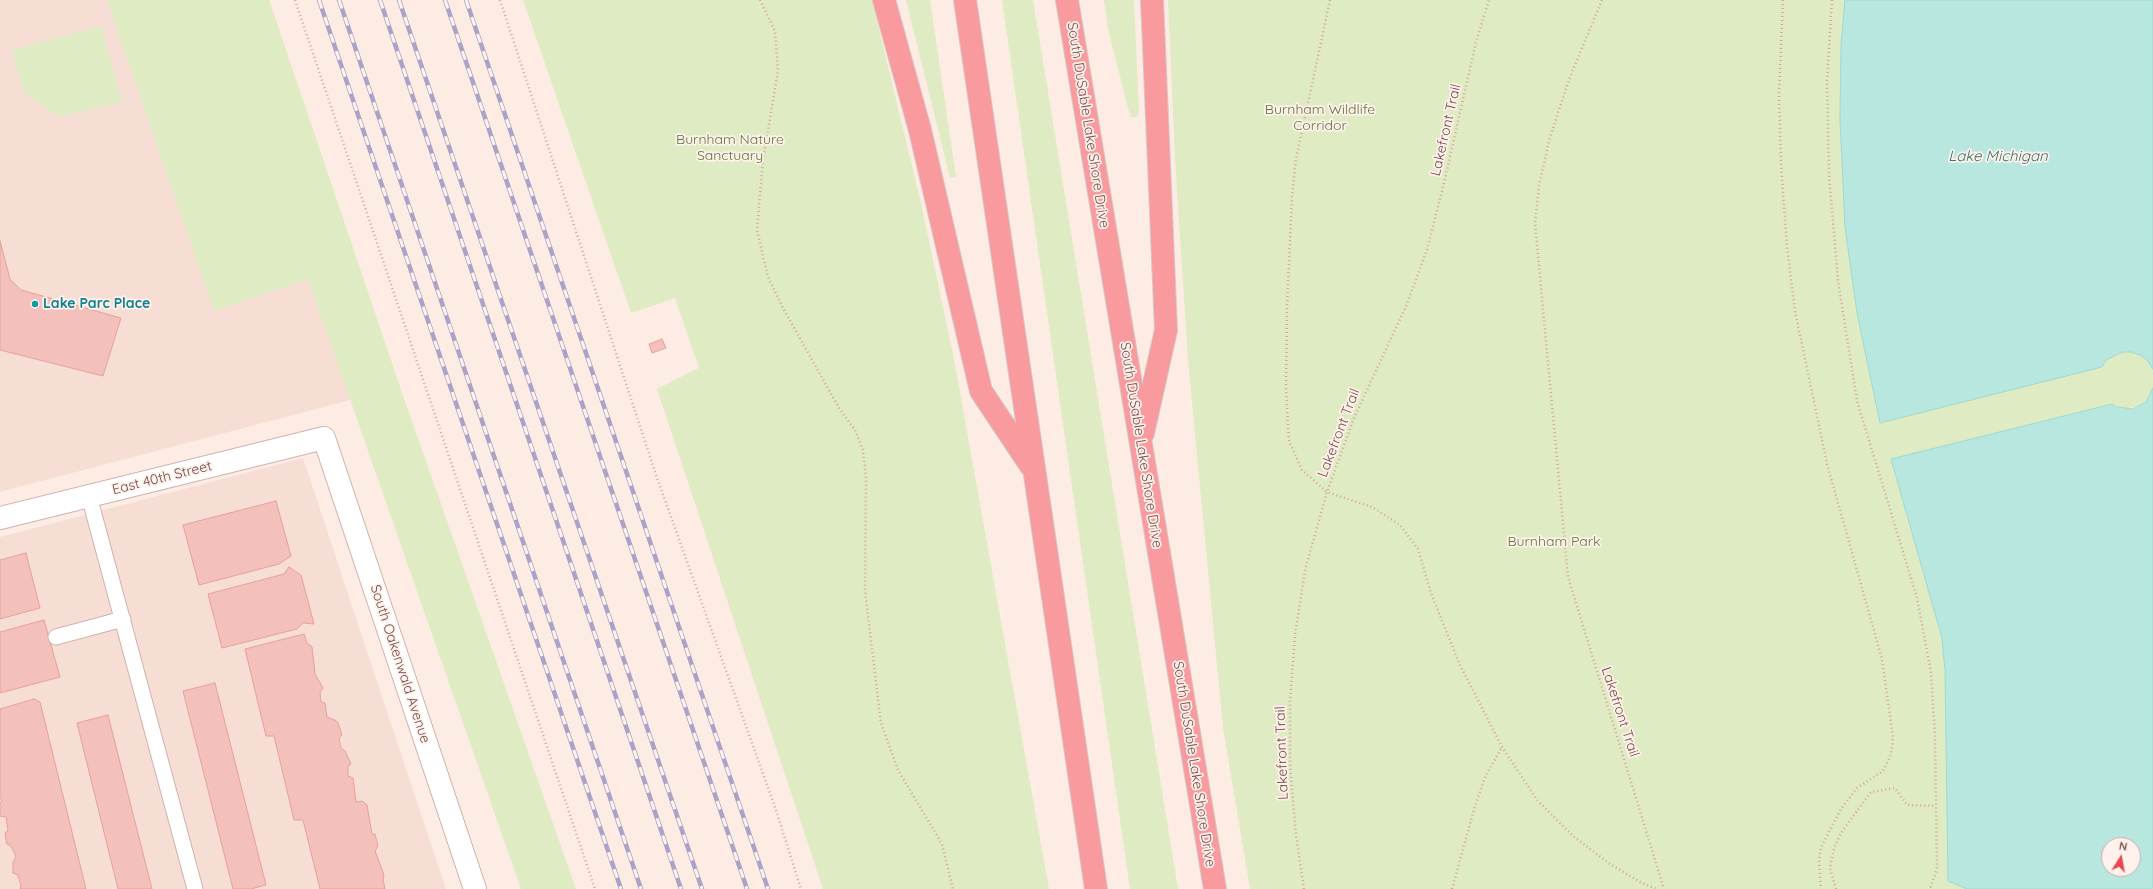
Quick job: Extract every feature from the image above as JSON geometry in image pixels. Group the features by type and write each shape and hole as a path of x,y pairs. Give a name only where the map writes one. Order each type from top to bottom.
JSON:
{"highway":[{"path":"884,0 920,130 981,391 1035,471"},
{"path":"965,0 1096,889"},
{"name":"South DuSable Lake Shore Drive","path":"1067,0 1215,889"},
{"path":"1141,444 1166,330 1152,0"}],"street":[{"name":"East 40th Street","path":"0,518 324,438"},
{"name":"South Oakenwald Avenue","path":"324,438 475,889"}],"lane":[{"path":"89,496 195,889"},
{"path":"56,638 122,619"}],"path":[{"path":"295,0 595,889"},
{"path":"500,0 656,475 776,810 801,889"},
{"path":"760,0 775,31 778,71 763,160 757,230 768,277 783,308 838,408 855,430 863,450 866,476 865,591 881,723 898,770 942,844 953,889"},
{"path":"1330,0 1296,158 1292,196 1287,301 1286,389 1289,440 1302,470 1327,492 1372,507 1400,524 1418,549 1431,593 1459,663 1502,747 1537,800 1573,836 1607,862 1640,882 1656,889"},
{"name":"Lakefront Trail","path":"1304,889 1296,835 1290,765 1290,701 1295,635 1305,570 1327,492 1354,418 1407,304 1427,250 1445,179 1476,42 1490,0"},
{"name":"Lakefront Trail","path":"1602,0 1570,77 1550,137 1539,186 1536,223 1568,577 1664,889"},
{"path":"1783,0 1779,94 1781,163 1787,247 1795,311 1827,464 1882,658 1893,737 1890,755 1883,771 1857,788 1841,809 1821,847 1819,862 1821,889"},
{"path":"1832,0 1827,81 1829,167 1838,281 1857,401 1917,598 1931,672 1937,869 1930,889"},
{"path":"1452,889 1486,775 1502,747"},
{"path":"1836,889 1830,868 1834,848 1841,833 1871,792 1895,788 1907,805 1936,806"}],"shaded area":[{"name":"Lake Parc Place","path":"0,0 269,0 400,387 0,492"},
{"path":"303,458 446,889 0,889 0,537"}],"green space":[{"path":"107,0 269,0 400,387 576,889 521,889 308,279 214,311"},
{"name":"Burnham Nature Sanctuary","path":"523,0 872,0 920,199 954,359 1049,889 823,889 657,389 699,368 675,298 631,313"},
{"path":"906,0 930,0 956,177 950,178"},
{"path":"1002,0 1033,0 1178,889 1130,889"},
{"path":"1104,0 1134,0 1139,113 1136,117 1132,117 1129,112 1108,29"},
{"name":"Burnham Park","path":"1168,0 1845,0 1841,45 1840,119 1845,227 1857,313 1880,423 2102,367 2106,360 2122,352 2131,352 2140,355 2147,360 2153,369 2153,389 2150,397 2140,406 2123,409 2112,404 1891,459 1942,638 1945,670 1948,881 1967,889 1250,889 1223,728 1188,360 1175,159"},
{"path":"101,26 122,102 59,117 24,93 12,50"}],"water":[{"name":"Lake Michigan","path":"1845,0 2153,0 2153,369 2147,360 2140,355 2131,352 2122,352 2106,360 2102,367 1880,423 1857,313 1845,227 1840,119 1841,45"},
{"path":"2153,388 2153,889 1967,889 1948,881 1945,670 1942,638 1891,459 2112,404 2117,407 2133,409 2146,402"}],"building":[{"name":"Lake Parc Place","path":"0,241 10,279 21,290 121,318 103,376 0,350"},
{"path":"662,339 666,348 652,353 649,344"},
{"path":"276,501 291,556 279,564 199,585 183,525"},
{"path":"26,553 40,608 0,619 0,560"},
{"path":"289,567 301,575 314,624 303,623 297,629 222,648 208,594 284,574"},
{"path":"44,620 60,677 0,693 0,632"},
{"path":"304,634 307,643 312,647 315,674 323,688 320,692 321,702 325,703 327,717 338,723 342,735 339,738 341,748 345,751 351,764 348,766 348,776 353,778 356,802 362,801 367,805 372,834 375,834 378,846 375,851 384,875 383,879 385,889 320,889 303,820 294,820 274,736 266,736 245,649"},
{"path":"215,683 266,885 251,889 233,889 183,691"},
{"path":"34,699 40,702 86,889 20,889 21,886 18,875 13,873 13,862 16,857 11,846 7,844 5,833 8,831 6,817 0,816 0,803 2,801 0,797 0,709"},
{"path":"108,715 152,889 118,889 77,723"}],"railway":[{"path":"319,0 621,889"},
{"path":"339,0 641,889"},
{"path":"380,0 681,889"},
{"path":"399,0 702,889"},
{"path":"445,0 747,889"},
{"path":"466,0 768,889"}],"place":[{"name":"Lake Parc Place","path":"35,304"}],"park label":[{"name":"Burnham Wildlife Corridor","path":"1320,118"}]}
